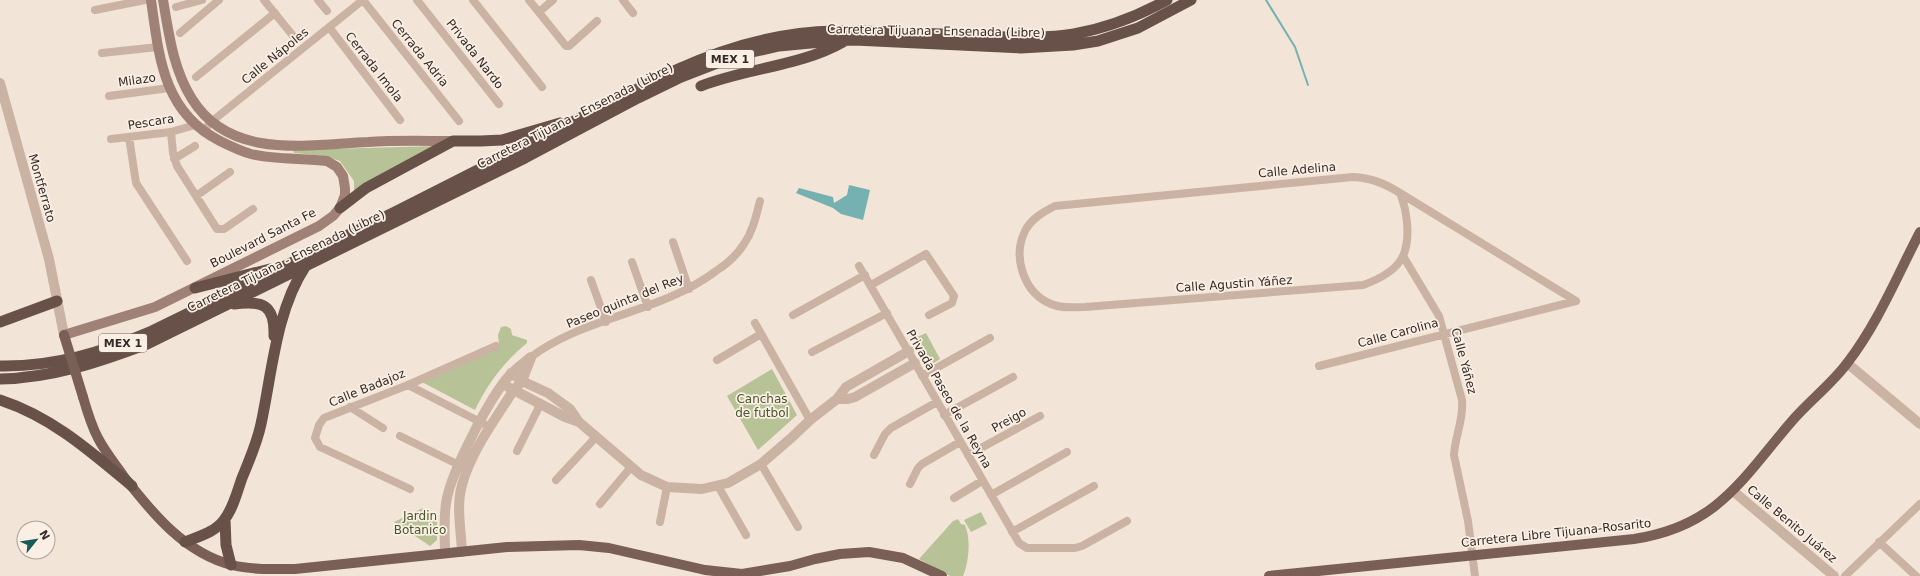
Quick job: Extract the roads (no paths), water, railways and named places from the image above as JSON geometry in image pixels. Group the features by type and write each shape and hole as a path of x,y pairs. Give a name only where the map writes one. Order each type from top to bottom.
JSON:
{"highway":[{"name":"Carretera Tijuana - Ensenada (Libre)","path":"0,366 48,364 111,348 152,331 528,146 584,115 693,61 733,48 773,38 835,31 1032,37 1073,34 1122,21 1167,0"},
{"name":"Carretera Tijuana - Ensenada (Libre)","path":"0,379 49,375 114,357 147,344 525,158 638,98 698,70 752,52 779,46 845,41 1021,48 1073,45 1098,41 1138,28 1192,0"},
{"path":"701,86 736,74 820,54 845,41"},
{"path":"340,208 366,188 453,141 481,142 502,140 584,115"},
{"path":"194,288 230,278 286,266"},
{"path":"185,542 206,535 225,519 236,495 260,430 274,353 291,295 306,267"},
{"path":"0,322 57,301"},
{"path":"225,305 252,302 264,305 273,316 275,323 274,353"},
{"path":"0,400 21,407 53,423 132,486"},
{"path":"225,519 226,545 231,565"}],"main road":[{"path":"151,0 158,47 169,88 181,109 195,125 203,132 232,147 251,154 327,161 337,167 343,176 346,188 340,208"},
{"path":"163,0 173,57 179,75 192,99 211,122 239,137 274,146 377,141 453,141"},
{"name":"Boulevard Santa Fe","path":"64,335 155,307 319,226 333,216 340,208"},
{"name":"Carretera Libre Tijuana-Rosarito","path":"1269,576 1329,573 1658,535 1684,526 1721,503 1733,491 1792,421 1847,363 1864,339 1920,232"},
{"path":"64,335 83,397 101,444 132,486 168,528 185,542 219,561 231,565 257,569 295,569 508,547 579,545 609,548 705,570 742,574 790,566 815,558 840,554 869,552 903,558 942,576"}],"street":[{"path":"95,10 145,0"},
{"path":"176,7 202,0"},
{"path":"180,33 219,0"},
{"path":"264,0 294,37"},
{"path":"318,0 327,11"},
{"name":"Calle Nápoles","path":"203,132 211,122 363,0"},
{"name":"Cerrada Adria","path":"363,0 459,121"},
{"name":"Privada Nardo","path":"417,0 499,104"},
{"path":"473,0 542,87"},
{"path":"529,0 567,47 597,20"},
{"path":"539,12 553,0"},
{"path":"623,0 633,13"},
{"path":"196,77 275,13"},
{"name":"Cerrada Imola","path":"329,28 400,120"},
{"path":"102,53 158,47"},
{"name":"Montferrato","path":"0,83 49,259 64,335"},
{"name":"Milazo","path":"109,96 169,88"},
{"name":"Pescara","path":"111,139 171,132 195,125"},
{"path":"171,132 174,159 196,196 219,230 224,229 253,209"},
{"path":"129,138 136,183 188,261"},
{"path":"174,159 195,146"},
{"path":"282,158 285,146"},
{"path":"196,196 230,172"},
{"name":"Calle Adelina","path":"1020,258 1021,242 1025,230 1033,220 1043,212 1055,206 1353,177 1368,178 1400,192 1576,301"},
{"path":"1400,192 1405,205 1406,220 1406,242 1403,256"},
{"name":"Paseo quinta del Rey","path":"531,357 547,346 648,307 689,289 710,276 737,254 751,232 760,201"},
{"path":"673,242 689,289"},
{"path":"871,285 926,254 954,296 952,303 929,315"},
{"name":"Calle Agustin Yáñez","path":"1020,258 1023,276 1041,299 1063,307 1085,307 1363,285 1384,275 1394,267 1403,256"},
{"name":"Calle Yáñez","path":"1403,256 1439,316 1445,333 1462,400 1463,414 1454,445 1454,455 1463,494 1475,576"},
{"path":"632,262 648,307"},
{"name":"Privada Paseo de la Reyna","path":"860,266 909,351 936,402 1019,543 1027,548 1075,548 1082,546 1127,521"},
{"path":"793,315 865,275"},
{"path":"591,280 606,322"},
{"name":"Calle Carolina","path":"1319,366 1576,301"},
{"path":"812,352 886,313"},
{"path":"755,323 810,420"},
{"path":"717,360 761,334"},
{"path":"922,376 990,338"},
{"name":"Calle Badajoz","path":"410,489 325,450 317,443 316,433 319,425 324,418 408,385 496,346"},
{"path":"511,373 522,381 548,393 570,409 579,422 631,467 654,482 667,487 688,489 718,486 742,476 761,464 810,420 837,399 846,387 909,351"},
{"path":"445,553 447,498 459,465 480,422 503,383 511,373 531,357"},
{"path":"462,552 460,502 462,485 470,463 490,427 513,391 522,381 531,357"},
{"path":"837,399 848,400 915,363"},
{"path":"1847,363 1920,424"},
{"path":"944,415 1013,377"},
{"path":"503,383 513,391 541,403 565,417 579,422"},
{"path":"408,385 490,427"},
{"path":"874,455 885,434 891,428 936,402"},
{"path":"518,451 541,403"},
{"path":"350,407 383,428"},
{"name":"Preigo","path":"968,455 1040,416"},
{"path":"400,436 459,465"},
{"path":"556,480 596,437"},
{"path":"910,484 918,468 922,464 960,442"},
{"path":"991,495 1067,452"},
{"path":"761,464 798,527"},
{"path":"600,504 631,467"},
{"path":"954,498 982,481"},
{"path":"451,484 462,485"},
{"path":"718,486 746,535"},
{"path":"1012,532 1094,486"},
{"path":"660,522 667,487"},
{"name":"Calle Benito Juárez","path":"1733,491 1834,576"},
{"path":"1845,576 1920,504"},
{"path":"1879,542 1916,576"}],"water":[{"path":"849,185 870,190 863,220 841,214 833,208 796,193 799,188 833,197 834,203 847,195"}],"waterway":[{"path":"1266,0 1295,47 1308,85"}],"park label":[{"name":"Canchas de futbol","path":"762,406"},
{"name":"Jardin Botanico","path":"420,523"}]}
